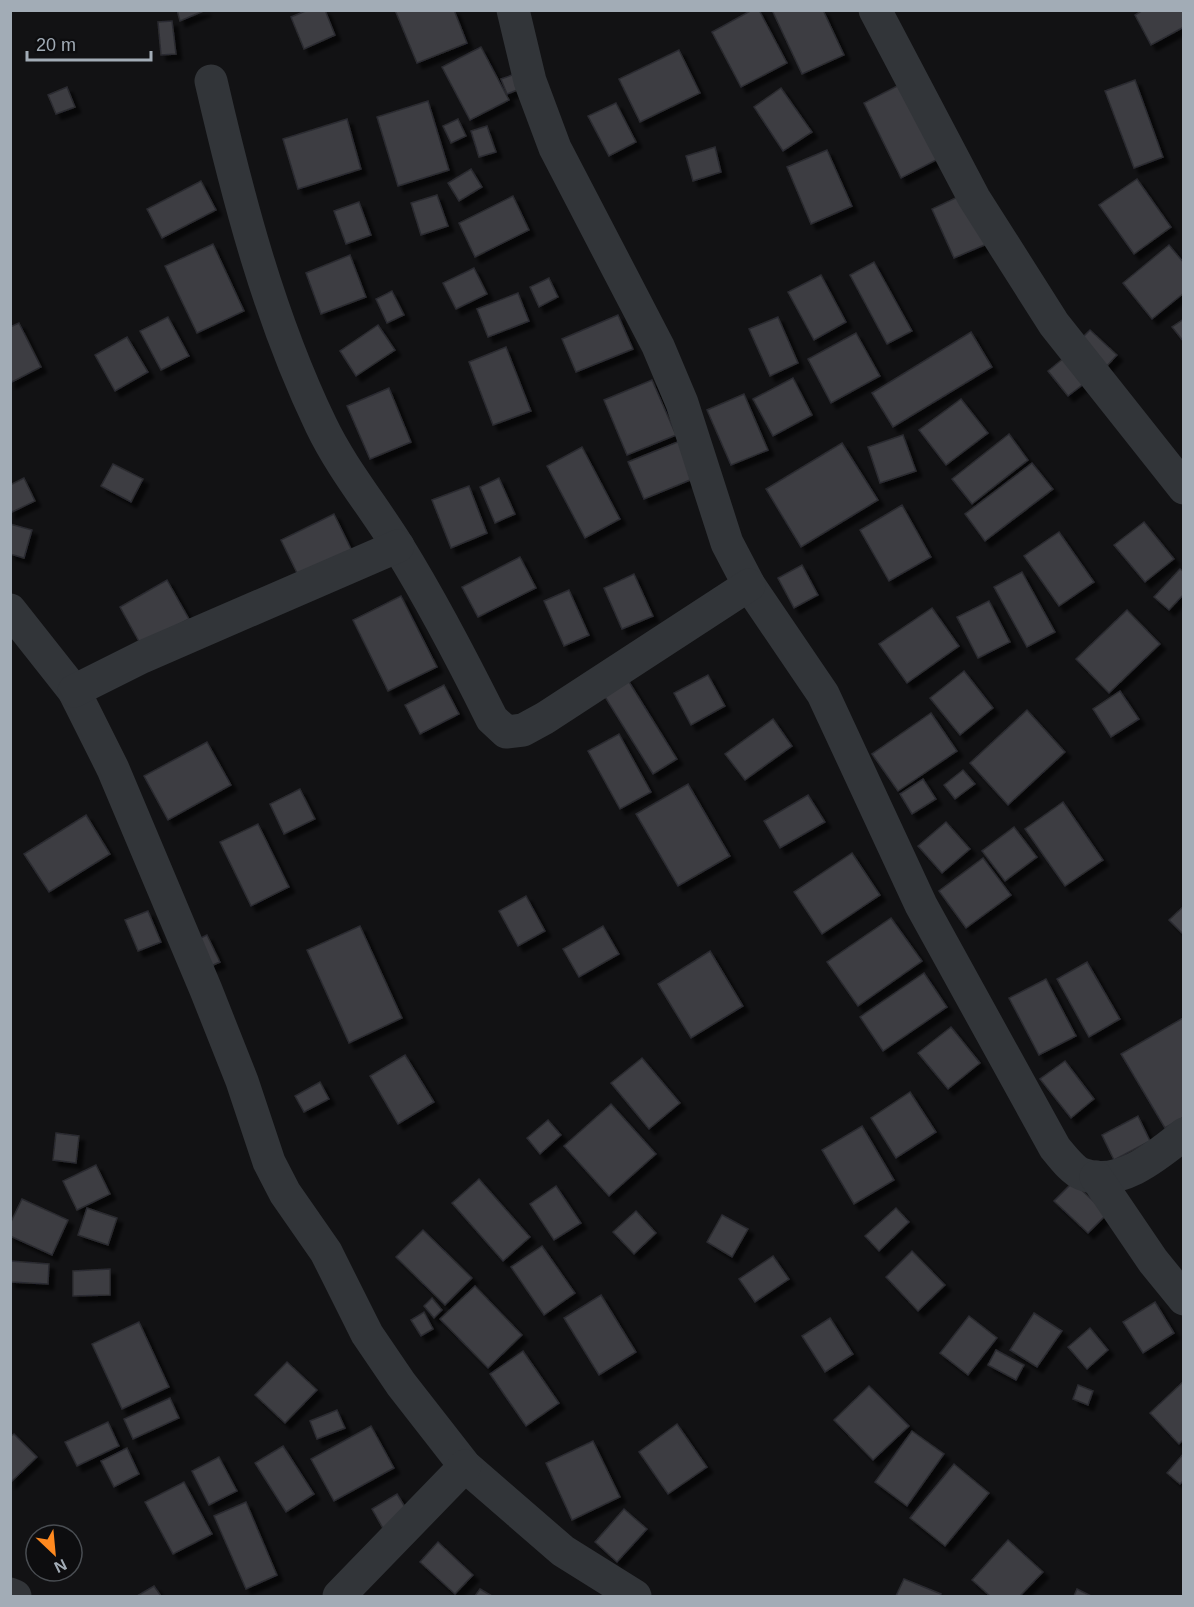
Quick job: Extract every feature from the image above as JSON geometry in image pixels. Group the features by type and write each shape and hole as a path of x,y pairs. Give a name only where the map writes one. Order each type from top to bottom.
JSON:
{"street":[{"path":"513,10 530,81 555,148 658,346 682,403 727,543 749,585 829,704 921,905 1054,1148 1081,1174 1096,1177 1126,1172 1158,1154 1184,1134"},
{"path":"875,10 974,198 1054,324 1184,489"},
{"path":"211,81 237,190 287,346 322,426 348,472 398,546 492,719 506,732 523,730 749,585"},
{"path":"74,691 142,657 398,546"},
{"path":"10,610 74,691 113,769 206,990 242,1081 269,1162 285,1193 326,1252 367,1334 401,1384 465,1466 563,1551 635,1596"},
{"path":"1096,1177 1153,1261 1184,1299"},
{"path":"339,1596 465,1466"},
{"path":"10,1594 15,1596"}],"building":[{"path":"177,10 206,10 180,21"},
{"path":"308,10 325,10 335,35 304,49 291,17"},
{"path":"395,10 454,10 467,43 417,63"},
{"path":"752,10 759,10 787,63 741,87 712,32"},
{"path":"772,10 823,10 844,55 802,74"},
{"path":"1143,10 1184,10 1184,27 1151,45 1135,15"},
{"path":"172,21 176,54 161,55 158,22"},
{"path":"481,47 509,100 470,120 442,67"},
{"path":"679,50 700,93 640,122 619,79"},
{"path":"515,74 520,89 507,94 501,79"},
{"path":"1135,80 1163,157 1134,168 1105,91"},
{"path":"907,81 944,156 901,178 864,103"},
{"path":"67,87 75,107 56,114 48,95"},
{"path":"781,88 812,132 783,151 754,107"},
{"path":"428,101 449,170 398,186 377,117"},
{"path":"616,103 636,142 609,156 588,116"},
{"path":"347,119 361,169 298,189 283,139"},
{"path":"458,119 466,136 451,143 443,126"},
{"path":"487,126 496,152 479,157 471,131"},
{"path":"715,147 721,172 693,181 686,156"},
{"path":"827,150 852,206 811,224 787,167"},
{"path":"471,169 482,187 459,201 448,183"},
{"path":"1137,179 1171,227 1134,254 1099,205"},
{"path":"201,181 216,210 162,238 147,209"},
{"path":"966,193 989,243 954,258 932,209"},
{"path":"437,195 448,226 421,235 411,203"},
{"path":"513,196 529,230 475,257 459,223"},
{"path":"359,202 371,235 346,244 334,211"},
{"path":"213,244 244,311 197,333 165,266"},
{"path":"1169,245 1184,263 1184,293 1152,319 1123,283"},
{"path":"350,255 366,297 321,314 306,273"},
{"path":"874,262 912,331 887,344 850,275"},
{"path":"474,268 487,294 456,309 443,283"},
{"path":"821,275 846,322 814,340 788,292"},
{"path":"549,278 558,297 539,307 530,287"},
{"path":"392,291 404,315 387,323 376,299"},
{"path":"518,293 529,321 488,337 477,309"},
{"path":"618,315 633,349 576,372 562,339"},
{"path":"168,317 189,356 161,370 140,331"},
{"path":"778,317 798,363 770,376 749,329"},
{"path":"1184,319 1184,342 1172,327"},
{"path":"19,323 41,367 10,383 10,327"},
{"path":"378,325 395,350 356,376 340,351"},
{"path":"1090,330 1117,355 1104,369 1077,343"},
{"path":"971,332 992,367 893,427 872,393"},
{"path":"856,333 880,376 831,403 808,359"},
{"path":"127,337 148,372 115,391 95,355"},
{"path":"506,347 531,411 493,425 469,362"},
{"path":"1070,353 1090,379 1068,396 1048,371"},
{"path":"793,378 812,415 773,436 753,399"},
{"path":"652,380 676,435 627,455 604,400"},
{"path":"389,388 411,442 370,459 347,406"},
{"path":"744,394 768,450 731,465 707,410"},
{"path":"961,399 988,433 946,465 919,430"},
{"path":"1009,434 1028,460 972,504 952,479"},
{"path":"903,435 916,471 880,483 868,447"},
{"path":"680,441 695,478 644,499 628,462"},
{"path":"842,443 878,500 801,547 766,489"},
{"path":"582,447 620,519 585,538 547,466"},
{"path":"1032,463 1053,489 985,541 965,514"},
{"path":"113,464 143,479 131,502 101,486"},
{"path":"24,478 35,501 10,513 10,485"},
{"path":"499,478 515,514 495,523 480,487"},
{"path":"469,486 487,533 451,548 432,500"},
{"path":"902,505 931,557 889,581 860,530"},
{"path":"334,514 353,553 300,579 281,540"},
{"path":"1144,522 1174,559 1145,582 1114,545"},
{"path":"10,524 32,530 24,558 10,554"},
{"path":"1059,532 1094,582 1059,606 1024,556"},
{"path":"520,557 536,588 478,617 462,587"},
{"path":"802,565 818,595 794,608 778,578"},
{"path":"1180,569 1184,572 1184,594 1169,610 1154,597"},
{"path":"1022,572 1055,632 1027,647 994,587"},
{"path":"634,574 653,616 622,629 604,588"},
{"path":"167,580 189,619 141,645 120,607"},
{"path":"569,590 589,635 564,646 544,601"},
{"path":"401,596 437,667 388,691 353,620"},
{"path":"989,601 1010,642 978,658 957,617"},
{"path":"932,608 959,646 907,683 879,644"},
{"path":"1127,610 1160,644 1109,693 1076,659"},
{"path":"964,671 993,708 960,735 930,698"},
{"path":"708,675 725,706 691,725 674,693"},
{"path":"626,677 677,759 653,774 602,692"},
{"path":"444,685 459,714 420,734 405,705"},
{"path":"1120,691 1139,719 1111,737 1093,709"},
{"path":"1027,710 1065,752 1008,805 970,763"},
{"path":"931,713 957,751 898,791 872,754"},
{"path":"773,719 792,746 745,780 725,754"},
{"path":"619,734 651,792 620,809 588,751"},
{"path":"207,742 231,785 168,820 144,776"},
{"path":"963,770 975,784 955,799 944,785"},
{"path":"923,779 936,799 912,814 900,794"},
{"path":"688,784 730,856 678,886 636,814"},
{"path":"300,789 315,819 284,834 270,804"},
{"path":"808,795 825,822 780,848 764,821"},
{"path":"1063,802 1103,860 1065,886 1025,829"},
{"path":"86,815 110,854 49,892 24,854"},
{"path":"946,822 970,849 942,873 918,846"},
{"path":"258,824 289,887 251,906 220,842"},
{"path":"1014,827 1037,857 1005,881 982,851"},
{"path":"852,853 880,895 822,934 794,892"},
{"path":"983,858 1011,895 966,928 939,891"},
{"path":"526,896 545,931 518,946 499,911"},
{"path":"1184,906 1184,935 1169,920"},
{"path":"148,911 161,942 138,951 125,920"},
{"path":"891,918 922,961 858,1006 827,962"},
{"path":"360,926 402,1018 349,1043 307,950"},
{"path":"603,926 619,954 579,977 563,949"},
{"path":"207,935 220,962 204,969 192,942"},
{"path":"710,951 743,1006 691,1038 658,984"},
{"path":"1087,962 1120,1019 1089,1037 1057,979"},
{"path":"924,973 947,1007 883,1051 860,1017"},
{"path":"1046,979 1076,1036 1039,1055 1009,998"},
{"path":"1183,1018 1184,1117 1165,1128 1121,1054"},
{"path":"951,1027 980,1063 948,1089 918,1053"},
{"path":"405,1055 434,1102 398,1124 370,1076"},
{"path":"642,1058 680,1103 649,1129 611,1083"},
{"path":"1065,1061 1094,1099 1071,1118 1040,1079"},
{"path":"320,1082 329,1099 304,1112 295,1096"},
{"path":"910,1092 936,1132 896,1158 871,1118"},
{"path":"611,1104 656,1154 609,1196 564,1146"},
{"path":"1138,1116 1150,1141 1114,1160 1102,1135"},
{"path":"548,1120 561,1135 540,1154 527,1138"},
{"path":"862,1126 894,1180 854,1204 822,1150"},
{"path":"56,1133 79,1136 76,1163 53,1160"},
{"path":"96,1165 110,1194 77,1210 63,1181"},
{"path":"479,1179 530,1237 503,1261 452,1203"},
{"path":"1073,1182 1107,1214 1088,1233 1054,1201"},
{"path":"556,1186 581,1223 554,1240 530,1204"},
{"path":"22,1199 68,1220 52,1255 10,1236 10,1224"},
{"path":"87,1208 117,1218 108,1245 78,1235"},
{"path":"896,1208 909,1222 879,1251 865,1236"},
{"path":"636,1211 656,1233 634,1254 613,1232"},
{"path":"722,1215 748,1229 732,1257 707,1242"},
{"path":"423,1230 472,1278 445,1305 396,1257"},
{"path":"542,1246 575,1293 544,1315 511,1267"},
{"path":"912,1251 945,1285 918,1311 886,1277"},
{"path":"773,1256 789,1279 755,1302 739,1279"},
{"path":"10,1261 49,1264 48,1284 10,1282"},
{"path":"110,1269 110,1295 73,1296 73,1271"},
{"path":"475,1286 522,1335 488,1368 440,1319"},
{"path":"601,1295 636,1352 599,1375 564,1318"},
{"path":"432,1298 442,1310 434,1318 424,1306"},
{"path":"1155,1302 1174,1333 1143,1353 1123,1322"},
{"path":"424,1312 433,1329 421,1336 411,1320"},
{"path":"1034,1313 1062,1331 1037,1367 1010,1350"},
{"path":"969,1316 997,1338 968,1375 940,1353"},
{"path":"830,1318 853,1354 825,1372 802,1336"},
{"path":"139,1322 169,1387 122,1409 92,1344"},
{"path":"1090,1328 1108,1350 1087,1369 1068,1347"},
{"path":"996,1350 1024,1365 1016,1380 988,1365"},
{"path":"523,1351 559,1403 526,1426 490,1374"},
{"path":"287,1362 317,1390 285,1423 255,1395"},
{"path":"1184,1381 1184,1439 1179,1444 1150,1413"},
{"path":"1078,1385 1093,1391 1088,1405 1073,1399"},
{"path":"869,1386 909,1426 873,1460 834,1420"},
{"path":"170,1398 179,1418 133,1439 124,1419"},
{"path":"337,1410 345,1428 317,1439 310,1421"},
{"path":"108,1422 119,1446 77,1466 65,1442"},
{"path":"677,1424 707,1467 668,1494 639,1452"},
{"path":"371,1426 394,1468 334,1501 311,1459"},
{"path":"912,1431 944,1454 907,1506 875,1482"},
{"path":"14,1434 37,1457 10,1483 10,1437"},
{"path":"593,1441 620,1497 572,1520 546,1463"},
{"path":"283,1446 314,1494 286,1512 255,1463"},
{"path":"127,1448 139,1474 114,1487 101,1461"},
{"path":"1184,1453 1184,1480 1180,1484 1167,1473"},
{"path":"219,1457 237,1491 209,1505 192,1471"},
{"path":"954,1464 989,1493 945,1546 910,1518"},
{"path":"184,1482 212,1534 173,1554 145,1502"},
{"path":"397,1494 410,1515 384,1530 372,1509"},
{"path":"246,1502 277,1575 246,1589 214,1516"},
{"path":"624,1509 647,1529 617,1562 595,1542"},
{"path":"1008,1540 1043,1572 1020,1596 990,1596 972,1580"},
{"path":"438,1542 473,1575 455,1594 420,1562"},
{"path":"904,1579 941,1594 940,1596 896,1596"},
{"path":"154,1586 161,1596 137,1596"},
{"path":"480,1589 492,1596 475,1596"},
{"path":"1077,1589 1091,1596 1074,1596"}]}
